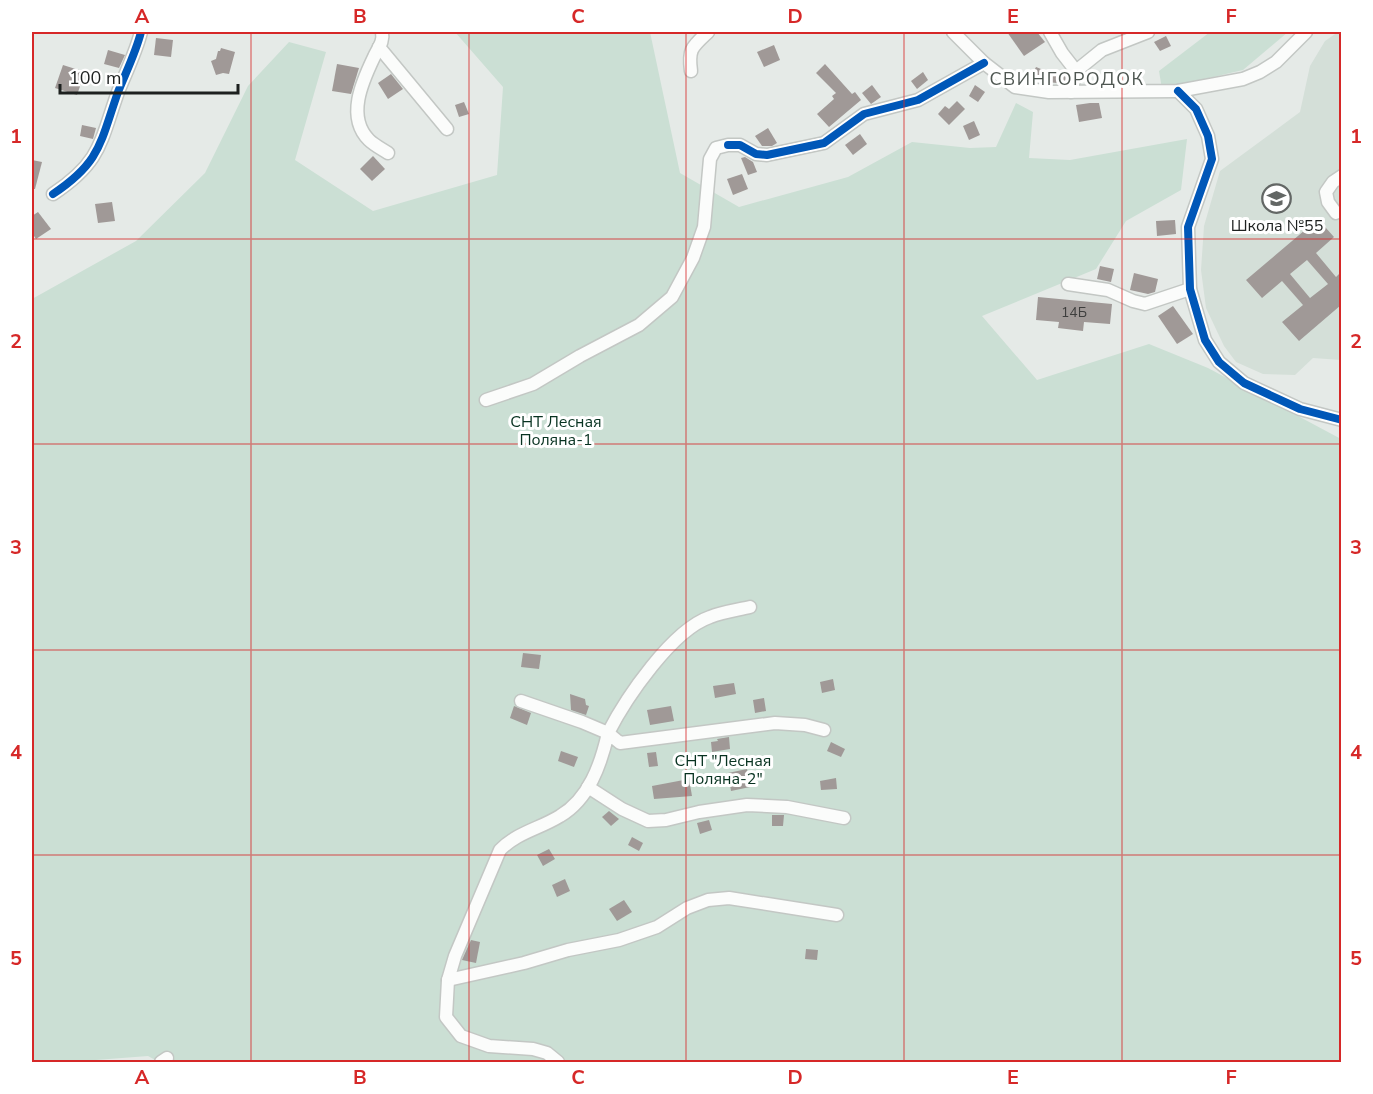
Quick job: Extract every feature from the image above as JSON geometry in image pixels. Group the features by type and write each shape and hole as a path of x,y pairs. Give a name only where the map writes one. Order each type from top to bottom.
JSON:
{"street":[{"path":"53,194 74,180 100,147 141,32"},
{"path":"382,32 384,39 365,80 356,110 358,124 369,140 388,153"},
{"path":"691,71 689,56 694,46 708,32"},
{"path":"953,32 984,63 1015,87 1049,92 1178,91 1243,79 1276,62 1306,32"},
{"path":"1050,32 1076,71"},
{"path":"1071,92 1076,71 1102,50 1148,32"},
{"path":"379,47 447,129"},
{"path":"486,400 533,384 639,325 672,297 693,258 704,227 710,159 716,148 728,145 740,146 756,154 767,155 824,142 864,114 918,100 984,63"},
{"path":"1178,91 1196,109 1208,136 1212,159 1188,227 1190,288 1205,340 1219,362 1244,383 1299,410 1341,420"},
{"path":"1336,213 1328,202 1326,192 1341,176"},
{"path":"1068,284 1108,290 1133,302 1145,304 1190,288"},
{"path":"558,1062 547,1053 533,1049 489,1046 461,1036 446,1017 448,980 455,956 500,850 512,838 561,816 576,804 588,787 602,759 608,733 639,682 685,631 709,617 750,607"},
{"path":"521,701 608,733 620,743 776,723 805,725 824,730"},
{"path":"588,787 622,809 648,821 666,820 699,812 747,805 787,807 844,819"},
{"path":"448,980 524,963 568,950 619,940 657,927 687,908 708,900 729,898 837,915"}],"shaded area":[{"name":"Школа №55","path":"1341,32 1341,360 1313,358 1295,375 1263,374 1236,362 1224,346 1206,308 1201,270 1204,226 1220,171 1300,112 1310,66 1325,41"}],"green space":[{"path":"455,32 650,32 680,173 739,207 848,177 912,142 970,148 996,147 1016,103 1033,112 1029,158 1070,160 1187,139 1181,190 1126,221 1096,269 982,316 1037,380 1149,344 1208,368 1341,439 1341,1062 159,1062 148,1056 70,1062 32,1062 32,299 136,241 205,173 248,86 289,42 326,52 295,160 373,211 497,175 503,87"},
{"path":"1210,32 1288,32 1243,70 1162,89 1159,71"}],"building":[{"path":"1007,32 1037,32 1045,42 1024,56"},
{"path":"1166,36 1171,46 1160,51 1154,42"},
{"path":"156,38 173,40 171,57 154,55"},
{"path":"774,45 780,60 764,67 757,52"},
{"path":"221,48 235,52 229,74 216,75 211,61 216,59"},
{"path":"108,50 125,55 119,68 104,64"},
{"path":"337,64 359,68 351,94 332,91"},
{"path":"825,64 852,94 855,92 861,100 829,127 817,114 834,99 832,96 836,93 816,73"},
{"path":"63,65 85,72 77,95 55,88"},
{"path":"1036,67 1056,75 1056,71 1066,71 1065,84 1048,82 1032,75"},
{"path":"923,72 928,80 917,89 911,81"},
{"path":"391,74 403,89 388,99 378,83"},
{"path":"872,85 881,97 871,104 862,93"},
{"path":"975,85 985,92 978,102 969,96"},
{"path":"957,101 965,109 949,125 938,114 945,106 949,109"},
{"path":"464,102 469,114 459,117 455,105"},
{"path":"1099,103 1102,118 1079,122 1076,105"},
{"path":"974,121 980,135 969,140 963,126"},
{"path":"82,125 96,128 93,139 80,136"},
{"path":"768,128 777,143 772,146 762,146 755,136"},
{"path":"860,134 867,144 853,155 845,145"},
{"path":"373,156 385,169 372,181 360,169"},
{"path":"745,157 753,162 757,172 748,175 741,158"},
{"path":"32,160 42,162 35,189 32,189"},
{"path":"742,174 748,189 733,195 727,179"},
{"path":"112,202 115,221 98,223 95,204"},
{"path":"38,212 51,229 36,239 32,233 32,216"},
{"path":"1318,219 1334,237 1316,253 1336,277 1341,272 1341,305 1299,341 1282,322 1303,305 1282,281 1262,298 1246,280","holes":["1307,260 1328,284 1310,298 1290,274"]},
{"path":"1175,220 1176,234 1157,236 1156,221"},
{"path":"1100,266 1114,269 1111,282 1097,279"},
{"path":"1134,273 1158,279 1155,292 1148,294 1130,290"},
{"path":"1038,297 1112,304 1110,324 1084,322 1083,331 1058,328 1059,322 1036,320"},
{"path":"1173,306 1193,334 1177,344 1158,316"},
{"path":"523,653 541,655 539,669 521,667"},
{"path":"833,679 835,690 822,693 820,682"},
{"path":"734,683 736,694 715,698 713,686"},
{"path":"570,694 585,699 586,705 589,706 586,715 571,710"},
{"path":"764,698 766,711 755,713 753,700"},
{"path":"514,706 531,713 527,725 510,718"},
{"path":"671,706 674,721 650,725 647,710"},
{"path":"729,737 730,749 712,752 711,742"},
{"path":"831,742 845,749 841,757 827,751"},
{"path":"561,751 578,757 574,767 558,761"},
{"path":"656,752 658,766 649,767 647,753"},
{"path":"747,769 750,787 731,791 728,773"},
{"path":"836,778 837,789 821,790 820,781"},
{"path":"689,779 692,796 654,799 652,786"},
{"path":"609,811 619,819 611,826 602,817"},
{"path":"772,815 784,815 783,826 772,826"},
{"path":"709,820 712,830 700,834 697,823"},
{"path":"632,837 643,843 639,851 628,845"},
{"path":"549,849 555,859 543,866 537,855"},
{"path":"565,879 570,891 557,897 552,885"},
{"path":"624,900 632,912 617,921 609,909"},
{"path":"471,940 480,942 476,963 462,960"},
{"path":"806,949 818,950 817,960 805,959"}],"cycle path":[{"path":"53,194 81,172 97,150 141,32"},
{"path":"728,145 740,145 756,154 767,155 824,143 864,114 918,100 984,63"},
{"path":"1178,91 1196,109 1208,136 1212,159 1188,227 1190,289 1205,340 1219,362 1244,383 1300,409 1342,420"}],"place":[{"name":"Школа №55","path":"1277,198"}],"district":[{"name":"СВИНГОРОДОК","path":"1067,79"}],"park label":[{"name":"СНТ Лесная Поляна-1","path":"556,431"},
{"name":"СНТ \"Лесная Поляна-2\"","path":"723,770"}]}
